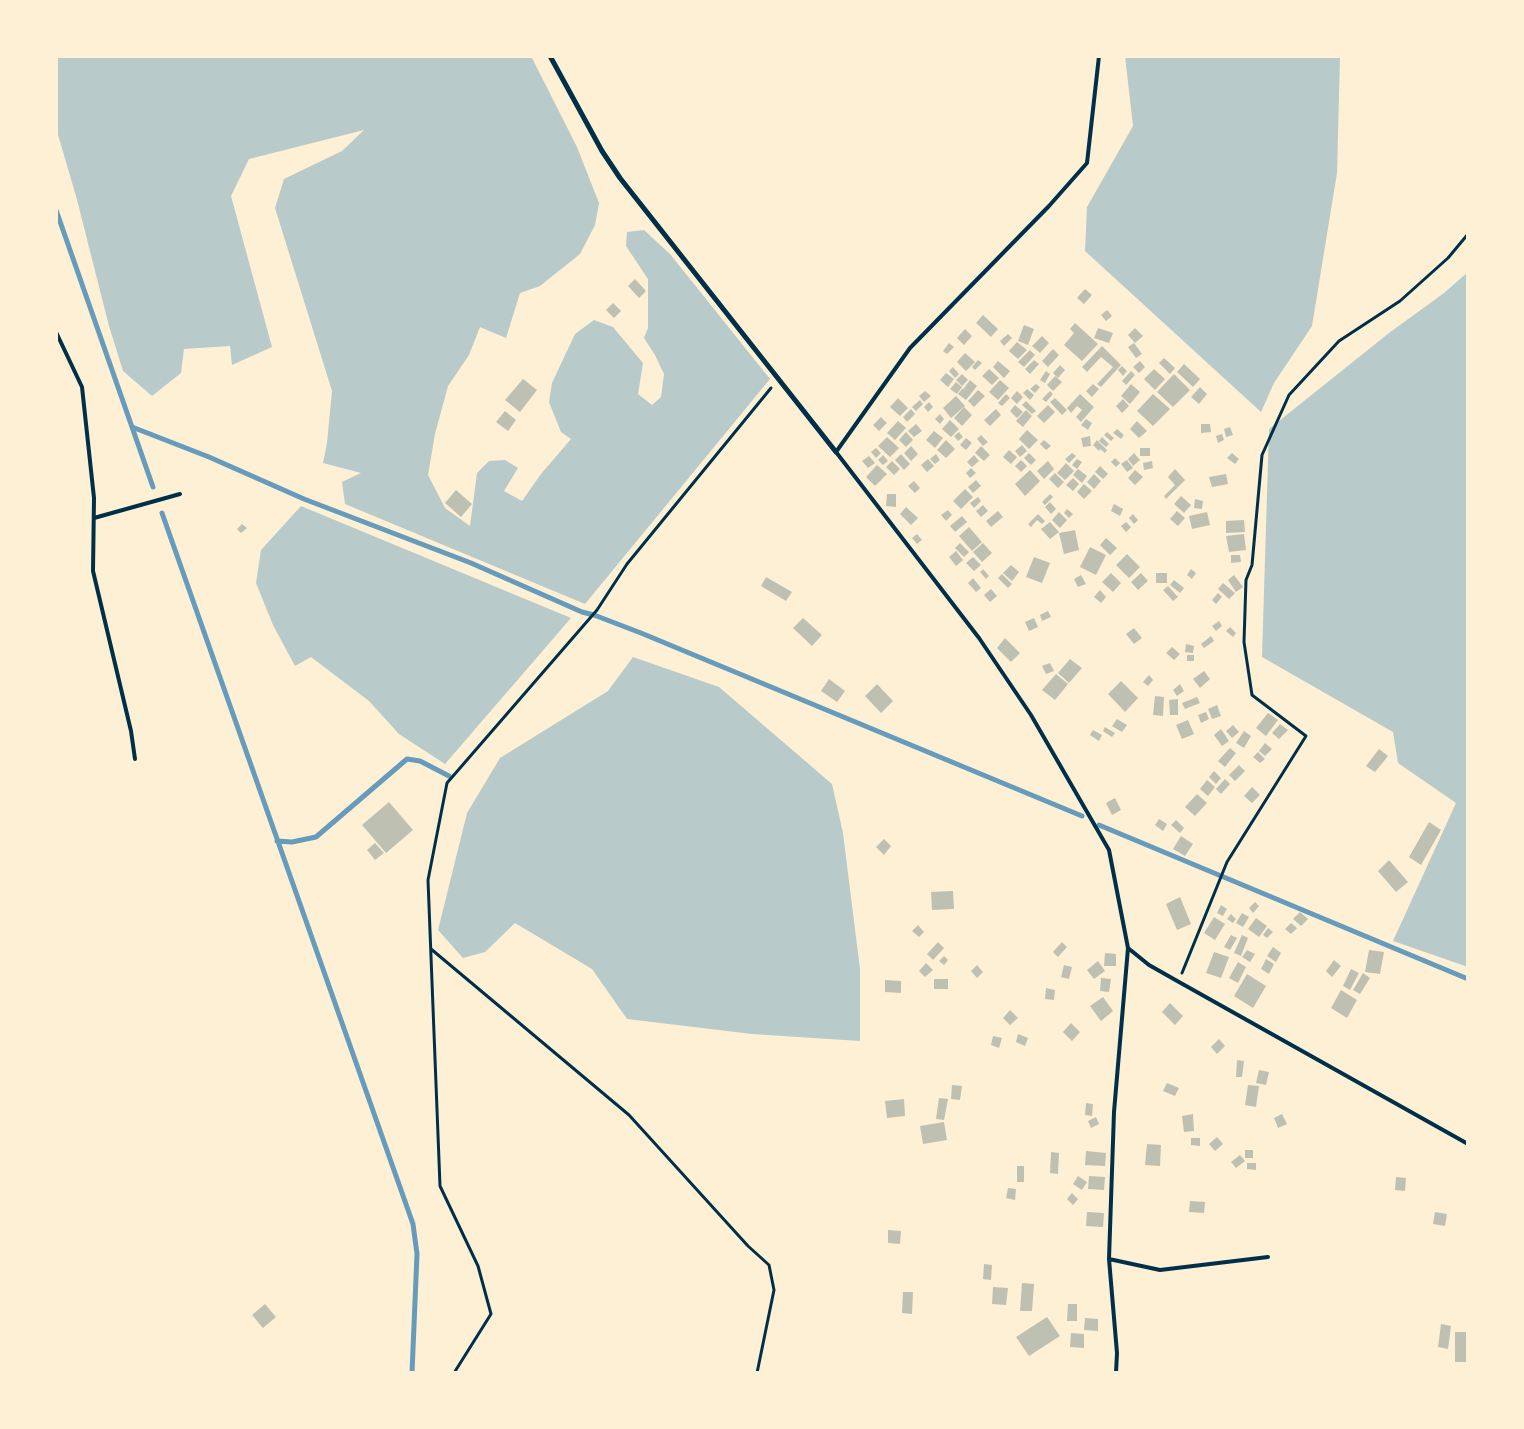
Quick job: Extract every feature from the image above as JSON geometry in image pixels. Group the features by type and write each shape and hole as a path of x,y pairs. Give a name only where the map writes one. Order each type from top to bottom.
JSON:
{"street":[{"path":"550,56 602,151 620,178 836,452"}],"lane":[{"path":"1099,56 1087,163 1049,206 910,348 836,452 979,638 1031,715 1109,850 1128,948 1114,1112 1109,1259 1117,1352 1116,1373"},
{"path":"56,332 82,387 94,498 93,571 118,684 131,731 135,759"},
{"path":"94,518 180,494"},
{"path":"1128,948 1149,965 1468,1144"},
{"path":"1109,1259 1160,1270 1268,1257"}],"path":[{"path":"1179,982 1224,868 1306,736 1252,695 1244,642 1246,580 1252,565 1262,455 1290,395 1339,341 1400,301 1448,258 1468,234"},
{"path":"454,1373 491,1314 478,1266 440,1186 428,880 447,783 597,610 627,564 779,379"},
{"path":"431,949 629,1115 748,1246 769,1265 774,1290 757,1373"}],"shaded area":[{"path":"56,56 531,56 577,147 599,203 595,225 580,254 540,286 520,293 506,338 480,327 469,355 448,386 435,434 428,475 445,508 470,526 477,473 489,461 505,460 518,468 504,491 522,501 541,474 571,439 561,432 549,402 552,383 575,334 594,320 613,327 643,363 638,394 652,405 661,397 664,374 644,338 648,328 648,279 626,246 627,232 644,230 670,254 770,379 585,604 345,504 342,482 361,473 323,463 332,391 275,208 284,179 342,151 364,130 249,159 231,196 272,347 232,365 230,346 184,349 181,373 152,396 123,371 109,326 76,196 56,128"},
{"path":"1125,56 1340,56 1337,173 1312,326 1274,383 1261,412 1085,251 1087,207 1133,126"},
{"path":"1468,272 1468,967 1393,941 1456,803 1398,763 1393,732 1262,657 1269,429 1389,333 1444,293"},
{"path":"301,506 571,618 445,764 399,734 369,701 311,657 295,666 273,625 256,583 261,550"},
{"path":"633,657 719,687 832,784 843,833 860,969 860,1041 752,1034 627,1019 592,969 515,923 485,952 463,958 438,930 467,813 500,758 608,691"}],"building":[{"path":"635,279 646,291 639,298 628,286"},
{"path":"1085,289 1092,295 1084,304 1077,298"},
{"path":"613,303 621,311 614,318 606,310"},
{"path":"1107,310 1112,316 1106,321 1101,315"},
{"path":"983,315 998,329 991,337 976,323"},
{"path":"1075,323 1098,344 1082,361 1064,345 1074,333 1070,329"},
{"path":"1024,325 1034,329 1028,345 1018,341"},
{"path":"1098,328 1113,333 1109,343 1094,338"},
{"path":"1135,328 1143,336 1135,343 1128,335"},
{"path":"965,329 972,336 964,345 957,338"},
{"path":"1008,334 1012,338 1004,346 1000,341"},
{"path":"1042,336 1049,343 1040,353 1032,346"},
{"path":"1017,342 1027,350 1018,359 1009,351"},
{"path":"949,343 954,347 947,354 943,351"},
{"path":"1134,343 1142,354 1136,358 1128,347"},
{"path":"1102,346 1121,365 1101,387 1097,384 1113,367 1101,357 1087,372 1082,367"},
{"path":"1053,349 1059,355 1048,367 1042,361"},
{"path":"1030,350 1035,355 1024,367 1018,362"},
{"path":"965,353 975,362 966,371 957,362"},
{"path":"1164,358 1175,368 1170,374 1159,363"},
{"path":"978,360 982,363 975,370 972,367"},
{"path":"1034,360 1039,364 1030,374 1025,369"},
{"path":"998,361 1010,371 1004,378 993,367"},
{"path":"1140,361 1145,367 1139,373 1133,367"},
{"path":"1184,364 1200,379 1193,387 1177,372"},
{"path":"1060,365 1065,370 1058,378 1053,373"},
{"path":"1122,366 1127,371 1123,376 1118,370"},
{"path":"953,367 959,374 955,378 949,371"},
{"path":"989,369 999,378 992,385 982,376"},
{"path":"1154,369 1165,379 1155,390 1144,379"},
{"path":"1046,371 1050,374 1045,383 1040,380"},
{"path":"1131,371 1135,375 1126,385 1122,381"},
{"path":"946,373 954,379 948,387 940,380"},
{"path":"962,374 968,380 962,386 956,380"},
{"path":"1174,374 1190,390 1173,407 1157,392"},
{"path":"1055,376 1062,382 1053,391 1047,385"},
{"path":"523,379 537,390 520,412 505,400"},
{"path":"970,380 977,386 966,400 958,394 963,388 965,390 964,388"},
{"path":"1000,380 1009,388 998,400 989,392"},
{"path":"956,382 962,387 957,394 950,389"},
{"path":"1036,384 1040,387 1035,393 1030,389"},
{"path":"1093,384 1099,389 1092,397 1086,391"},
{"path":"1131,384 1140,392 1130,404 1121,396"},
{"path":"1200,387 1207,394 1199,404 1191,397"},
{"path":"1027,389 1034,395 1030,400 1023,393"},
{"path":"978,390 985,396 974,407 968,401"},
{"path":"925,391 931,396 924,402 919,396"},
{"path":"1017,391 1023,397 1017,404 1011,398"},
{"path":"1050,391 1053,394 1046,402 1042,399"},
{"path":"1006,394 1010,398 1002,406 998,403"},
{"path":"1080,394 1094,407 1081,422 1076,417 1082,410 1077,406 1071,413 1067,408"},
{"path":"1153,394 1170,409 1153,426 1137,411"},
{"path":"956,396 965,406 951,418 943,408"},
{"path":"898,398 908,408 900,416 890,407"},
{"path":"1055,398 1067,410 1062,415 1050,402"},
{"path":"1123,399 1129,406 1122,413 1116,406"},
{"path":"920,400 923,404 916,411 912,407"},
{"path":"1026,401 1036,411 1032,414 1022,405"},
{"path":"929,402 933,407 928,412 924,407"},
{"path":"1015,405 1023,412 1017,418 1010,411"},
{"path":"1048,405 1055,412 1044,423 1037,416"},
{"path":"964,407 972,415 962,426 954,418"},
{"path":"911,409 915,414 907,422 903,417"},
{"path":"996,409 1001,415 990,426 984,420"},
{"path":"1026,410 1032,416 1023,427 1016,421"},
{"path":"505,411 516,420 508,431 496,422"},
{"path":"940,414 944,419 940,424 935,419"},
{"path":"881,417 887,423 879,431 873,425"},
{"path":"1086,419 1092,423 1088,430 1081,425"},
{"path":"950,420 959,429 951,437 942,429"},
{"path":"898,421 906,428 895,440 887,433"},
{"path":"1137,421 1147,431 1139,438 1130,429"},
{"path":"916,424 922,431 914,437 908,431"},
{"path":"1201,424 1210,424 1211,432 1201,433"},
{"path":"1230,427 1233,435 1226,437 1224,429"},
{"path":"1117,429 1124,435 1121,439 1113,433"},
{"path":"1027,430 1038,440 1029,449 1019,439"},
{"path":"934,431 943,438 935,448 926,440"},
{"path":"906,432 913,440 906,447 899,440"},
{"path":"959,432 963,437 958,441 954,436"},
{"path":"1107,432 1114,438 1111,441 1104,435"},
{"path":"1222,434 1224,440 1218,443 1216,436"},
{"path":"981,435 988,442 983,446 977,439"},
{"path":"1090,436 1091,446 1083,447 1081,438"},
{"path":"887,437 899,448 890,457 878,446"},
{"path":"1102,437 1109,444 1106,447 1099,441"},
{"path":"966,438 972,443 966,450 960,445"},
{"path":"946,440 955,449 946,458 937,450"},
{"path":"1044,440 1051,446 1046,450 1040,444"},
{"path":"1097,440 1107,450 1105,453 1100,449 1099,451 1093,445"},
{"path":"1022,445 1027,451 1020,457 1015,451"},
{"path":"911,446 918,454 911,461 904,453"},
{"path":"981,446 990,455 984,461 975,453"},
{"path":"876,448 881,453 876,458 871,452"},
{"path":"1140,448 1150,448 1150,456 1140,456"},
{"path":"1009,450 1017,457 1011,464 1003,457"},
{"path":"1029,453 1036,460 1031,465 1024,458"},
{"path":"1072,453 1076,456 1069,463 1065,459"},
{"path":"1134,453 1140,460 1133,466 1128,459"},
{"path":"1232,453 1239,459 1235,464 1227,458"},
{"path":"901,454 910,464 904,470 895,460"},
{"path":"936,454 940,460 935,464 930,459"},
{"path":"883,455 888,461 883,465 878,460"},
{"path":"974,455 979,461 972,467 967,462"},
{"path":"869,456 875,463 868,468 862,461"},
{"path":"1115,458 1120,463 1116,467 1111,462"},
{"path":"928,459 934,466 927,472 921,465"},
{"path":"1077,459 1082,462 1077,469 1072,465"},
{"path":"1021,460 1027,466 1021,472 1015,466"},
{"path":"1127,460 1133,468 1127,472 1121,464"},
{"path":"892,461 900,469 894,475 886,467"},
{"path":"1048,461 1054,469 1044,479 1037,471"},
{"path":"1152,461 1153,468 1144,470 1143,463"},
{"path":"1066,463 1074,471 1065,480 1057,473"},
{"path":"877,465 887,474 875,486 866,477"},
{"path":"1100,466 1108,474 1103,479 1095,472"},
{"path":"971,468 976,473 970,478 966,473"},
{"path":"1078,469 1087,476 1082,483 1073,475"},
{"path":"1175,469 1185,480 1166,499 1164,496 1175,485 1168,477"},
{"path":"1030,470 1040,481 1025,496 1015,484"},
{"path":"1135,470 1143,477 1135,485 1128,478"},
{"path":"1055,473 1064,482 1058,488 1049,479"},
{"path":"1094,474 1101,481 1094,489 1087,482"},
{"path":"1226,474 1228,484 1212,487 1209,477"},
{"path":"1073,478 1079,484 1073,491 1066,485"},
{"path":"976,480 981,486 973,493 968,487"},
{"path":"914,481 920,488 915,493 908,486"},
{"path":"1084,484 1092,491 1084,499 1077,492"},
{"path":"965,489 973,497 961,509 953,501"},
{"path":"456,490 472,504 461,517 445,503"},
{"path":"887,494 896,494 896,507 886,506"},
{"path":"1050,494 1053,497 1045,505 1042,502"},
{"path":"1181,496 1191,505 1184,513 1174,504"},
{"path":"978,497 981,501 974,508 970,503"},
{"path":"1195,499 1203,501 1202,509 1194,508"},
{"path":"1050,502 1056,509 1051,514 1045,507"},
{"path":"1114,504 1123,509 1120,516 1111,511"},
{"path":"983,505 988,511 981,517 976,511"},
{"path":"906,507 918,518 911,525 900,514"},
{"path":"1067,509 1073,514 1069,518 1064,513"},
{"path":"948,510 952,515 946,521 941,515"},
{"path":"998,511 1003,517 991,527 986,521"},
{"path":"1177,511 1185,518 1178,526 1170,519"},
{"path":"1059,512 1067,520 1060,528 1052,520"},
{"path":"1207,512 1210,525 1192,529 1189,516"},
{"path":"1038,514 1045,521 1042,524 1037,520 1031,527 1028,524"},
{"path":"1133,514 1138,520 1134,524 1129,518"},
{"path":"962,516 967,522 955,532 950,526"},
{"path":"1244,520 1245,532 1226,533 1226,521"},
{"path":"1050,522 1059,532 1050,539 1041,529"},
{"path":"1126,522 1131,527 1126,532 1121,526"},
{"path":"242,524 247,528 241,533 237,529"},
{"path":"969,527 982,542 972,551 959,536"},
{"path":"1075,530 1079,550 1064,554 1059,533"},
{"path":"917,534 922,540 917,544 912,538"},
{"path":"1244,534 1246,550 1229,552 1226,536"},
{"path":"1106,538 1117,548 1110,555 1100,545"},
{"path":"960,543 969,552 964,557 955,548"},
{"path":"983,543 992,553 982,562 973,552"},
{"path":"1090,547 1106,555 1096,575 1080,567"},
{"path":"956,551 963,560 956,566 949,557"},
{"path":"1127,554 1140,567 1129,578 1116,565"},
{"path":"1231,555 1240,555 1241,562 1231,563"},
{"path":"973,557 981,565 974,571 966,563"},
{"path":"1034,557 1050,563 1042,583 1026,577"},
{"path":"1011,565 1019,572 1012,581 1003,573"},
{"path":"983,569 989,576 986,579 980,572"},
{"path":"1191,569 1196,573 1192,579 1187,575"},
{"path":"1111,573 1121,583 1113,592 1102,582"},
{"path":"1141,573 1148,581 1138,590 1131,582"},
{"path":"1156,573 1167,573 1167,583 1156,583"},
{"path":"1002,574 1012,584 1008,588 998,578"},
{"path":"1081,575 1086,584 1078,587 1074,579"},
{"path":"1234,575 1243,587 1236,592 1228,580"},
{"path":"766,577 792,592 786,601 761,586"},
{"path":"973,578 981,588 976,592 968,583"},
{"path":"1174,580 1184,588 1180,593 1170,585"},
{"path":"1223,583 1235,593 1229,599 1218,589"},
{"path":"1168,586 1178,597 1173,601 1163,590"},
{"path":"991,589 997,596 990,602 984,595"},
{"path":"1100,590 1106,597 1101,603 1094,597"},
{"path":"1218,593 1222,597 1216,604 1212,600"},
{"path":"1048,611 1051,617 1042,621 1040,615"},
{"path":"803,618 822,635 812,646 793,628"},
{"path":"1034,618 1038,627 1029,631 1025,622"},
{"path":"1219,621 1222,626 1216,631 1212,626"},
{"path":"1230,627 1236,633 1233,637 1226,631"},
{"path":"1134,628 1142,638 1134,644 1126,634"},
{"path":"1211,636 1214,641 1204,648 1201,644"},
{"path":"1005,638 1020,653 1011,662 997,648"},
{"path":"1186,644 1194,646 1193,653 1185,652"},
{"path":"1172,647 1180,654 1174,660 1166,653"},
{"path":"1187,655 1194,655 1194,661 1187,661"},
{"path":"1070,659 1082,668 1069,683 1058,673"},
{"path":"1050,663 1054,671 1046,674 1042,666"},
{"path":"1204,671 1210,679 1200,688 1193,679"},
{"path":"1056,674 1068,684 1055,700 1042,690"},
{"path":"1149,675 1153,680 1148,686 1143,682"},
{"path":"829,679 845,691 837,702 821,691"},
{"path":"1121,681 1138,698 1125,712 1108,694"},
{"path":"877,684 893,701 881,713 865,696"},
{"path":"1180,684 1184,691 1177,696 1173,690"},
{"path":"1155,696 1164,697 1163,716 1153,715"},
{"path":"1197,697 1200,703 1185,709 1182,703"},
{"path":"1178,699 1178,715 1170,715 1169,700"},
{"path":"1217,705 1221,716 1212,719 1208,709"},
{"path":"1206,712 1209,719 1201,723 1198,715"},
{"path":"1268,713 1278,720 1266,736 1256,728"},
{"path":"1117,719 1127,725 1122,732 1112,726"},
{"path":"1188,720 1194,734 1182,739 1176,725"},
{"path":"1280,724 1288,730 1279,739 1272,733"},
{"path":"1233,725 1239,732 1232,738 1226,731"},
{"path":"1105,727 1115,733 1112,737 1103,731"},
{"path":"1221,729 1229,741 1222,746 1214,735"},
{"path":"1093,730 1102,735 1099,741 1090,735"},
{"path":"1244,731 1251,736 1244,748 1236,743"},
{"path":"1265,743 1272,749 1265,756 1259,751"},
{"path":"1230,748 1236,753 1225,767 1218,761"},
{"path":"1379,749 1388,756 1375,772 1366,766"},
{"path":"1258,752 1265,759 1260,763 1253,757"},
{"path":"1239,765 1245,771 1235,781 1229,775"},
{"path":"1214,771 1221,778 1216,784 1209,777"},
{"path":"1225,779 1230,784 1221,794 1216,789"},
{"path":"1207,780 1215,787 1208,796 1200,789"},
{"path":"1252,787 1260,795 1252,803 1244,796"},
{"path":"1197,794 1207,803 1195,816 1185,807"},
{"path":"1115,798 1121,810 1112,815 1106,803"},
{"path":"389,802 413,830 386,853 362,825"},
{"path":"1159,819 1167,824 1163,831 1155,825"},
{"path":"1176,820 1184,828 1180,833 1171,825"},
{"path":"1429,822 1441,830 1421,865 1409,857"},
{"path":"1181,836 1193,844 1185,856 1173,849"},
{"path":"884,839 891,846 884,855 876,847"},
{"path":"375,843 384,853 375,860 367,850"},
{"path":"1389,860 1408,882 1396,892 1378,871"},
{"path":"953,891 954,909 932,910 931,892"},
{"path":"1180,897 1191,924 1177,930 1166,904"},
{"path":"1255,902 1259,906 1253,913 1249,908"},
{"path":"1221,905 1227,909 1223,916 1217,913"},
{"path":"1300,912 1308,919 1301,926 1293,919"},
{"path":"1242,913 1249,917 1243,927 1236,923"},
{"path":"1231,914 1236,919 1233,923 1227,919"},
{"path":"1214,917 1225,924 1215,940 1204,933"},
{"path":"1256,918 1267,926 1259,937 1248,929"},
{"path":"1291,923 1297,928 1291,934 1285,929"},
{"path":"918,925 924,932 919,937 912,931"},
{"path":"1268,928 1273,932 1267,938 1263,935"},
{"path":"1231,935 1237,938 1230,950 1224,947"},
{"path":"1242,935 1248,938 1241,956 1234,953"},
{"path":"938,942 944,948 933,960 927,954"},
{"path":"1062,942 1067,947 1058,957 1053,952"},
{"path":"1273,947 1281,953 1276,962 1267,956"},
{"path":"1247,950 1255,954 1250,962 1242,957"},
{"path":"1369,950 1384,952 1380,974 1365,972"},
{"path":"1214,952 1229,957 1221,978 1206,973"},
{"path":"1105,953 1116,954 1116,966 1104,966"},
{"path":"944,956 948,960 944,965 939,961"},
{"path":"1266,959 1274,964 1269,974 1261,969"},
{"path":"1334,960 1341,966 1332,977 1326,971"},
{"path":"1098,961 1105,971 1094,979 1087,970"},
{"path":"1238,962 1246,967 1238,983 1229,978"},
{"path":"926,963 933,970 925,977 919,971"},
{"path":"977,965 983,972 977,978 971,971"},
{"path":"1064,965 1072,967 1069,979 1061,977"},
{"path":"1351,969 1359,973 1350,990 1343,986"},
{"path":"1363,973 1370,978 1360,994 1353,990"},
{"path":"1247,974 1266,986 1253,1008 1234,996"},
{"path":"1101,978 1111,979 1109,992 1100,991"},
{"path":"934,979 948,979 948,989 934,989"},
{"path":"885,980 901,981 901,993 885,992"},
{"path":"1046,988 1055,990 1054,1000 1045,999"},
{"path":"1341,990 1357,1000 1347,1018 1331,1008"},
{"path":"1103,997 1113,1011 1101,1021 1090,1006"},
{"path":"1170,1003 1183,1016 1175,1025 1162,1012"},
{"path":"1010,1010 1018,1018 1010,1025 1003,1018"},
{"path":"1071,1023 1080,1032 1072,1041 1063,1032"},
{"path":"1018,1034 1028,1038 1025,1046 1016,1042"},
{"path":"993,1036 1002,1038 999,1048 991,1045"},
{"path":"1219,1039 1225,1046 1217,1054 1211,1047"},
{"path":"1237,1060 1244,1061 1242,1077 1236,1077"},
{"path":"1259,1070 1269,1072 1266,1085 1256,1083"},
{"path":"1167,1083 1179,1088 1175,1096 1163,1091"},
{"path":"952,1085 962,1086 960,1100 951,1099"},
{"path":"1248,1085 1259,1086 1256,1107 1245,1105"},
{"path":"939,1098 948,1099 944,1120 936,1119"},
{"path":"904,1099 905,1116 887,1118 885,1101"},
{"path":"1086,1103 1093,1104 1092,1116 1085,1115"},
{"path":"1193,1114 1194,1131 1184,1132 1182,1116"},
{"path":"1282,1114 1287,1124 1278,1128 1274,1118"},
{"path":"1096,1117 1099,1124 1091,1128 1088,1121"},
{"path":"944,1122 947,1140 923,1144 920,1126"},
{"path":"1217,1137 1223,1144 1215,1151 1209,1144"},
{"path":"1191,1138 1200,1138 1200,1146 1191,1145"},
{"path":"1147,1144 1161,1145 1160,1166 1145,1165"},
{"path":"1245,1150 1253,1150 1253,1158 1245,1158"},
{"path":"1086,1151 1106,1153 1105,1166 1085,1165"},
{"path":"1051,1152 1059,1153 1058,1174 1050,1173"},
{"path":"1240,1155 1245,1161 1236,1168 1231,1162"},
{"path":"1247,1163 1256,1163 1256,1170 1247,1169"},
{"path":"1017,1166 1024,1166 1024,1182 1017,1182"},
{"path":"1078,1176 1087,1182 1082,1190 1073,1184"},
{"path":"1089,1176 1105,1177 1104,1190 1088,1189"},
{"path":"1396,1177 1406,1178 1405,1191 1395,1190"},
{"path":"1008,1188 1016,1189 1015,1200 1006,1198"},
{"path":"1072,1193 1078,1199 1073,1205 1067,1199"},
{"path":"1190,1201 1205,1202 1204,1213 1189,1212"},
{"path":"1087,1212 1104,1213 1103,1227 1086,1226"},
{"path":"1435,1212 1447,1214 1445,1226 1433,1224"},
{"path":"888,1230 901,1231 900,1244 888,1243"},
{"path":"984,1264 992,1265 991,1280 983,1279"},
{"path":"1022,1283 1034,1284 1032,1311 1020,1311"},
{"path":"993,1287 1008,1288 1006,1305 992,1304"},
{"path":"903,1292 913,1292 912,1314 902,1313"},
{"path":"265,1304 276,1317 263,1328 252,1315"},
{"path":"1068,1304 1077,1304 1077,1321 1067,1321"},
{"path":"1047,1317 1060,1336 1029,1356 1016,1337"},
{"path":"1085,1318 1098,1319 1098,1331 1084,1330"},
{"path":"1441,1324 1451,1326 1448,1349 1438,1347"},
{"path":"1455,1332 1468,1332 1468,1362 1455,1362"},
{"path":"1071,1333 1084,1334 1084,1348 1070,1347"}],"waterway":[{"path":"56,210 153,487"},
{"path":"132,427 209,457 304,499 471,563 582,612 641,633 1082,816"},
{"path":"162,513 413,1224 417,1254 412,1373"},
{"path":"277,841 292,842 316,837 407,759 420,761 449,776"},
{"path":"1099,825 1468,979"}]}
